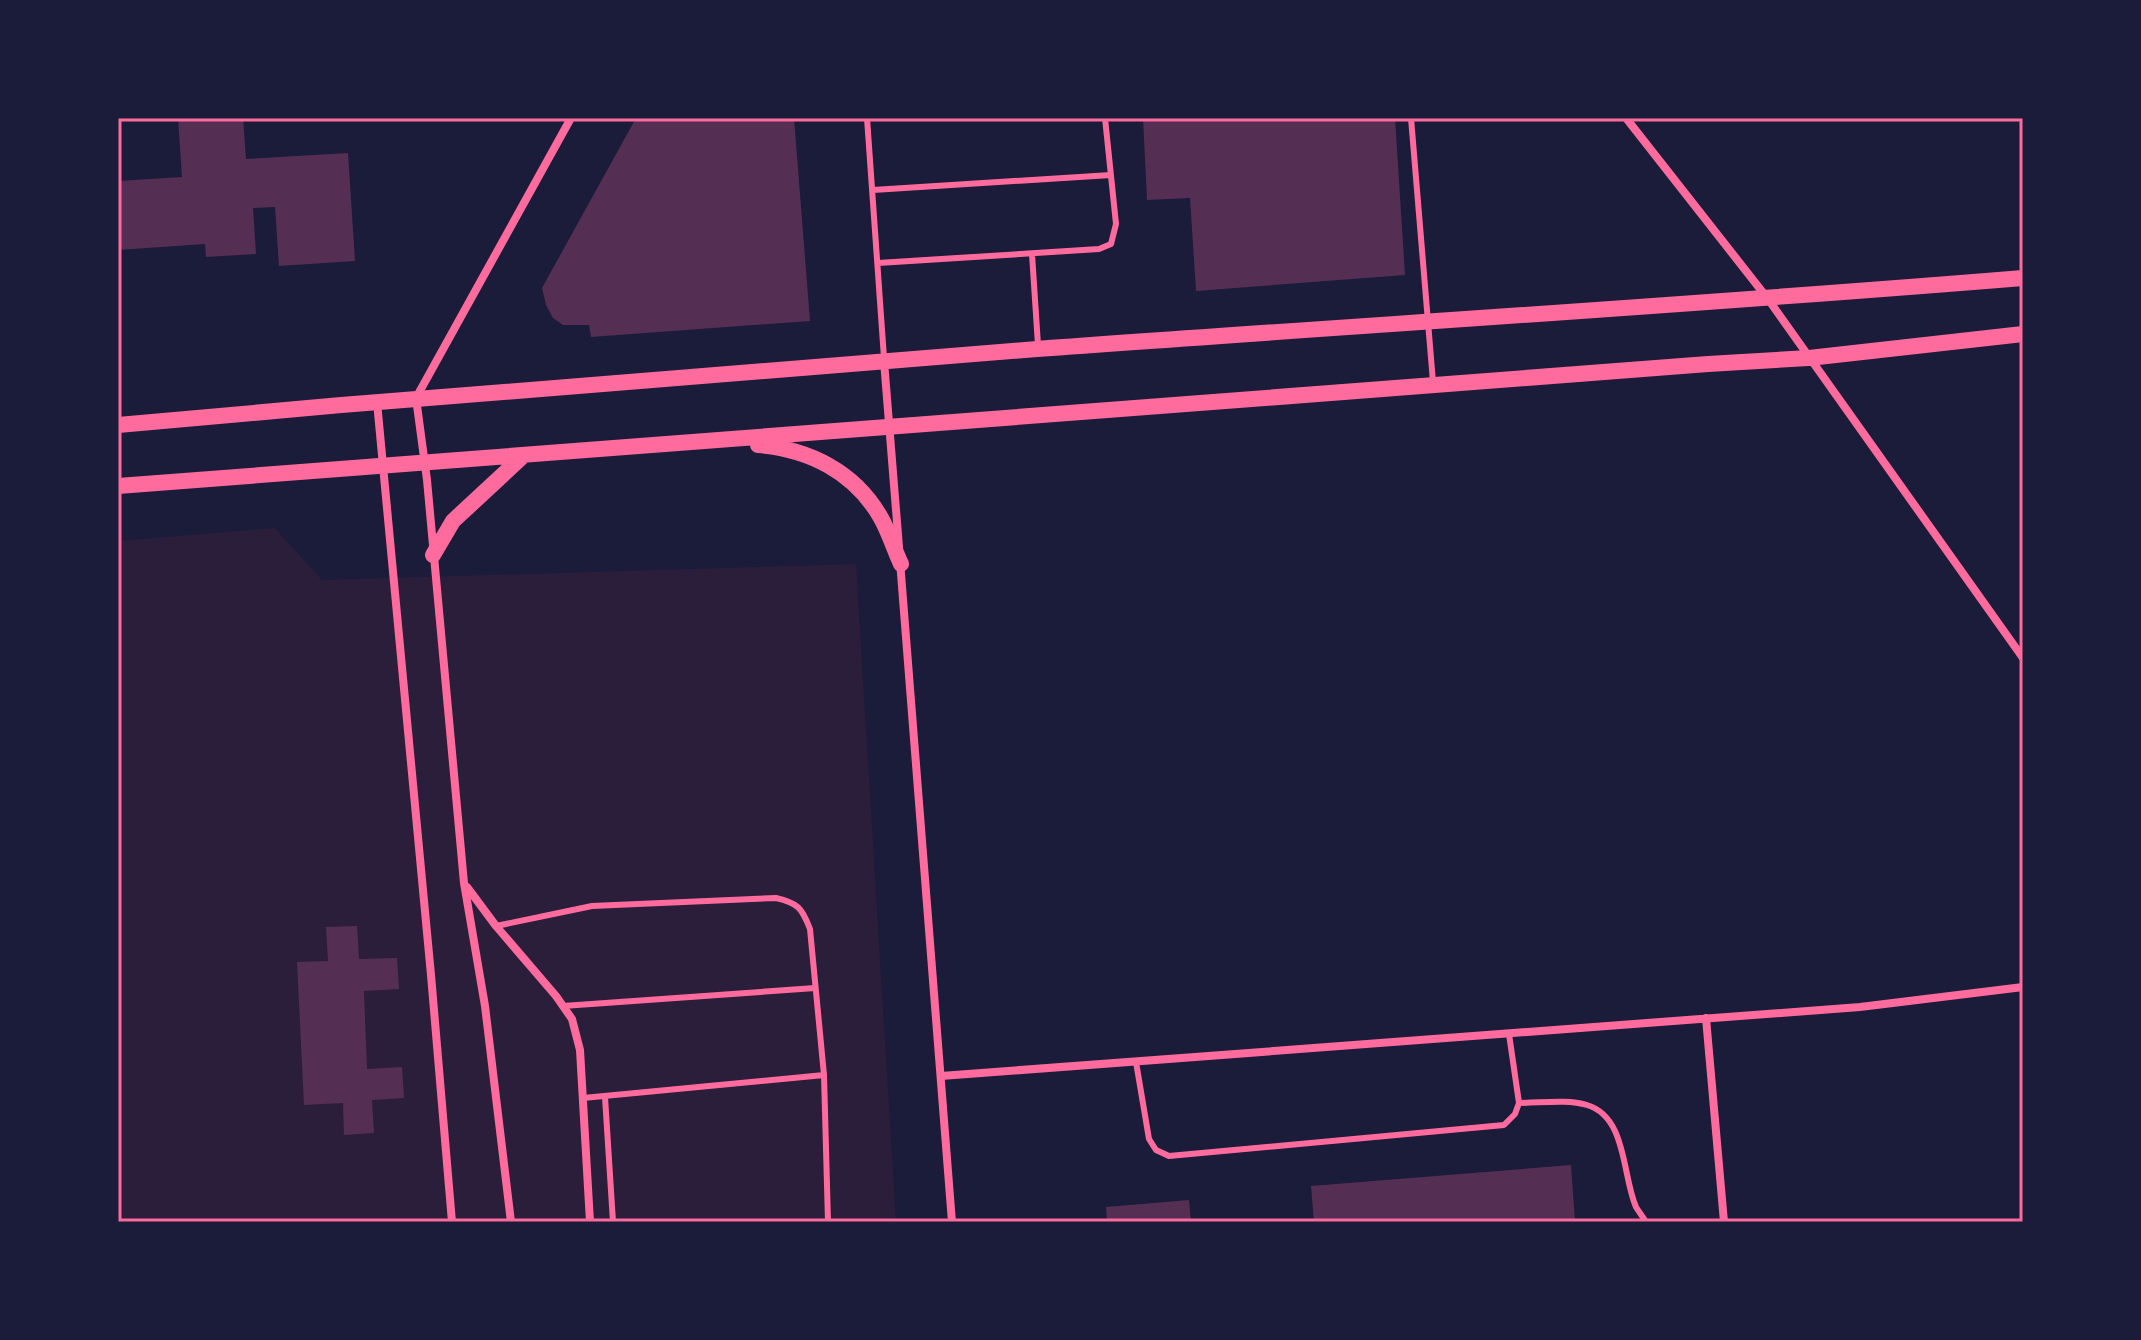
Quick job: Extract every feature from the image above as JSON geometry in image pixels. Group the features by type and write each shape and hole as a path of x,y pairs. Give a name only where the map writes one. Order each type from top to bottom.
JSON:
{"main road":[{"path":"118,425 1038,349 1768,299 2023,278"},
{"path":"118,486 1809,358 2023,334"},
{"path":"712,440 784,447 826,463 859,487 881,518 901,564"},
{"path":"433,555 453,521 523,456"}],"street":[{"path":"511,1222 485,1006 464,883 416,398 571,118"},
{"path":"1626,118 1768,299 2023,658"},
{"path":"884,361 952,1222"},
{"path":"377,402 452,1222"},
{"path":"464,883 572,1019 580,1050 590,1222"},
{"path":"941,1076 1860,1007 2023,987"},
{"path":"1706,1018 1724,1222"}],"lane":[{"path":"867,118 884,361"},
{"path":"878,263 1099,249 1111,244 1116,224 1105,118"},
{"path":"1411,118 1433,385"},
{"path":"873,190 1111,175"},
{"path":"1032,254 1038,349"},
{"path":"496,926 592,906 776,898 793,902 804,912 810,929 824,1075 828,1222"},
{"path":"563,1006 815,988"},
{"path":"1136,1062 1149,1139 1156,1150 1169,1156 1504,1125 1515,1114 1519,1103 1509,1034"},
{"path":"583,1098 824,1075"},
{"path":"605,1097 613,1222"},
{"path":"1519,1103 1575,1103 1590,1106 1605,1115 1615,1128 1636,1206 1646,1222"}],"shaded area":[{"path":"275,528 322,580 856,564 896,1222 118,1222 118,541"}],"building":[{"path":"178,118 243,118 246,159 348,153 355,261 279,266 275,207 253,208 256,254 206,257 205,244 118,250 118,181 182,177"},
{"path":"636,118 794,118 810,321 591,337 589,325 563,325 553,318 542,288"},
{"path":"1143,118 1395,118 1405,275 1196,291 1190,198 1147,200"},
{"path":"357,926 359,959 397,958 399,989 364,991 367,1069 402,1067 404,1098 372,1100 374,1133 344,1135 343,1103 304,1105 297,962 328,961 326,927"},
{"path":"1571,1165 1575,1222 1314,1222 1311,1186"},
{"path":"1189,1200 1191,1222 1107,1222 1106,1207"}]}
